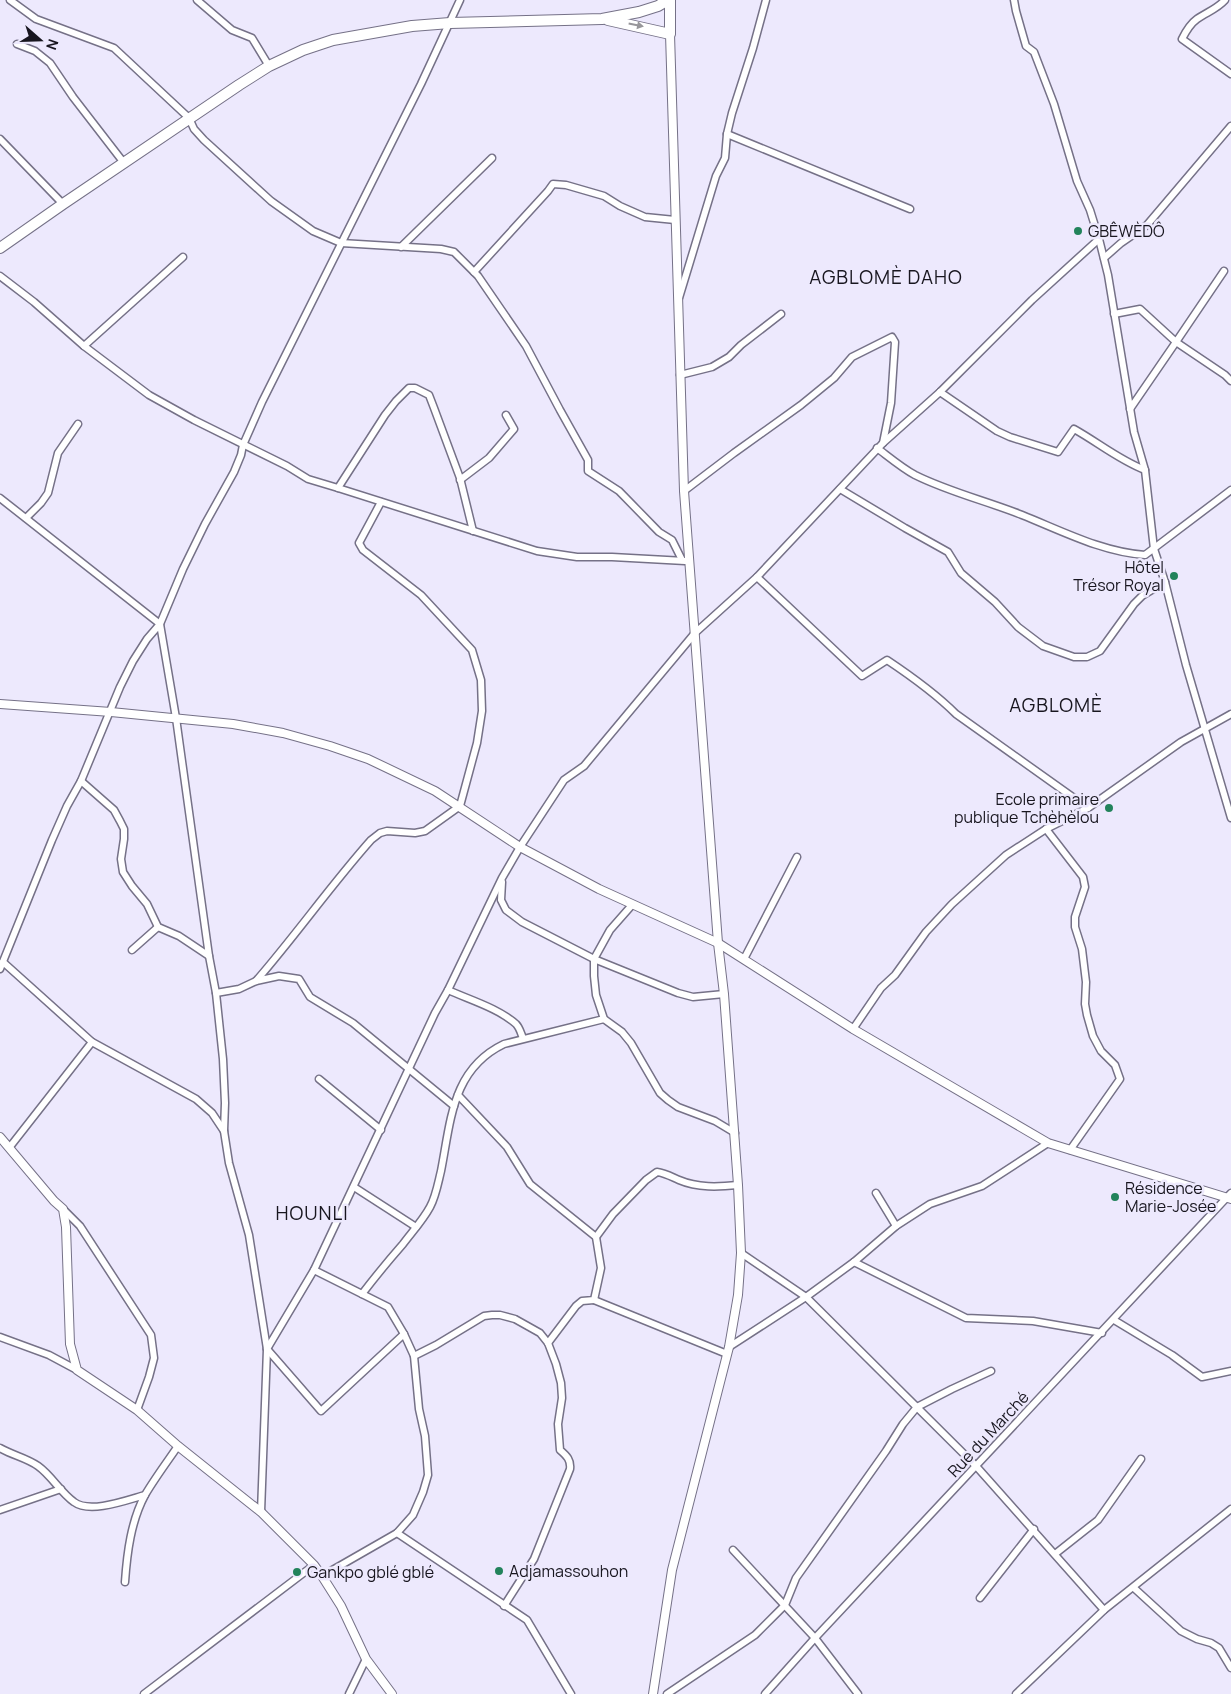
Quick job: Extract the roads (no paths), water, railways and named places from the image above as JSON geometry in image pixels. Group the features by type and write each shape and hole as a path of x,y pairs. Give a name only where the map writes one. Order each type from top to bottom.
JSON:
{"main road":[{"path":"0,248 189,118 269,66 303,50 333,40 412,26 450,23 602,19 639,12 669,0 670,34 602,19"}],"street":[{"path":"10,0 36,19 114,48 189,118 194,129 204,140 271,201 304,226 340,243 441,249 454,252 474,272 526,346 588,460 588,471 619,491 659,532 672,540 685,561"},
{"path":"197,0 232,30 252,38 269,66"},
{"path":"0,969 52,840 81,780 120,687 133,661 147,639 160,624 194,546 234,472 243,445 266,393 421,84 460,0"},
{"path":"677,304 716,176 725,158 727,134 732,113 766,0"},
{"path":"1014,0 1026,46 1034,52 1054,104 1077,181 1090,210 1099,239 1108,276 1134,432 1145,470 1154,550 1165,582 1204,728 1227,792 1231,818"},
{"path":"1225,0 1189,26 1182,39 1231,74"},
{"path":"653,1694 672,1570 728,1350 738,1295 741,1253 735,1132 718,942 695,633 685,561 670,34"},
{"path":"17,44 35,51 50,63 72,97 124,163"},
{"path":"1104,258 1120,243 1147,225 1231,126"},
{"path":"727,134 910,209"},
{"path":"0,139 62,204"},
{"path":"401,247 492,158"},
{"path":"474,272 552,184 566,185 604,196 620,206 645,217 675,220"},
{"path":"267,1349 314,1270 435,1013 502,878 564,780 584,766 695,633 757,577 883,443 940,392 1032,300 1099,239"},
{"path":"84,346 182,257"},
{"path":"1130,409 1224,271"},
{"path":"0,276 34,302 84,346 149,395 243,445 281,462 308,479 545,552 577,557 685,561"},
{"path":"1114,314 1140,309 1176,342 1231,381"},
{"path":"680,375 712,367 730,357 741,345 781,314"},
{"path":"684,491 801,405 834,378 852,357 892,337 895,342 892,403 883,443"},
{"path":"338,488 385,415 409,388 415,388 429,395 460,480 473,530"},
{"path":"940,392 981,421 1010,437 1058,452 1074,429 1109,453 1145,470"},
{"path":"460,480 490,458 514,429 506,415"},
{"path":"26,518 48,493 58,453 78,424"},
{"path":"878,448 913,474 966,496 1020,514 1075,537 1125,554 1145,555 1154,550 1231,490"},
{"path":"840,488 948,552 961,573 995,602 1018,627 1043,646 1066,655 1082,658 1100,651 1134,604 1142,596 1165,582"},
{"path":"0,498 160,624 176,718 209,956 216,993 223,1059 224,1131 249,1235 267,1349 261,1512"},
{"path":"256,981 289,944 325,895 371,840 380,833 388,831 414,833 425,831 460,806 477,743 482,711 481,680 472,650 421,595 363,550 360,543 382,502"},
{"path":"757,577 862,676 887,660 920,682 962,718 1088,808"},
{"path":"0,704 111,712 233,724 330,746 368,759 435,791 520,847 632,905 718,942 853,1029 1048,1143 1229,1197"},
{"path":"853,1029 881,988 895,975 926,932 952,904 1006,855 1046,829 1088,808 1181,742 1231,714"},
{"path":"81,780 114,810 120,821 124,830 121,859 123,872 147,904 158,927 178,936 209,956"},
{"path":"1046,829 1083,877 1085,887 1075,917 1075,927 1083,957 1087,1015 1097,1044 1101,1051 1115,1065 1120,1079 1070,1150"},
{"path":"744,959 797,858"},
{"path":"502,878 501,900 506,910 522,922 594,958 678,993 693,997 724,994"},
{"path":"632,905 610,930 594,958 596,995 604,1019 622,1032 631,1043 660,1093 668,1100 678,1107 715,1121 735,1132"},
{"path":"132,950 158,927"},
{"path":"3,962 92,1042 196,1099 212,1113 224,1131"},
{"path":"216,993 238,989 256,981 279,976 299,979 310,996 353,1024 454,1106"},
{"path":"448,990 506,1018 518,1026 523,1038"},
{"path":"362,1294 430,1207 436,1193 454,1106 466,1076 482,1057 504,1044 523,1038 604,1019"},
{"path":"9,1148 92,1042"},
{"path":"319,1079 381,1130"},
{"path":"458,1095 507,1146 530,1184 596,1237 601,1268 594,1300"},
{"path":"0,1137 54,1201 80,1226 151,1335 154,1358 150,1377 137,1410"},
{"path":"728,1350 806,1297 854,1262 896,1226 930,1204 982,1186 1048,1143"},
{"path":"596,1237 613,1214 646,1180 657,1172 703,1186 738,1185"},
{"path":"354,1187 416,1227"},
{"path":"876,1193 896,1226"},
{"name":"Rue du Marché","path":"765,1694 815,1638 1229,1197"},
{"path":"63,1209 66,1227 70,1344 77,1370"},
{"path":"741,1253 806,1297 976,1466 1104,1610"},
{"path":"854,1262 966,1318 1033,1321 1102,1333"},
{"path":"314,1270 388,1307 404,1334 414,1356 428,1474 424,1492 414,1515 397,1533 322,1576"},
{"path":"548,1343 576,1306 582,1301 594,1300 728,1350"},
{"path":"414,1356 484,1316 492,1314 515,1319 540,1333 548,1343 556,1364 562,1383 558,1424 560,1450 569,1458 570,1469 534,1559 504,1606"},
{"path":"1114,1320 1172,1355 1202,1377 1231,1371"},
{"path":"267,1349 321,1410 404,1334"},
{"path":"0,1337 49,1355 77,1370 137,1410 178,1446 261,1512 314,1565 322,1576 340,1606 366,1658 392,1694"},
{"path":"666,1694 755,1635 784,1606 796,1578 903,1424 917,1407 992,1371"},
{"path":"125,1582 127,1556 134,1525 145,1495 178,1446"},
{"path":"0,1448 33,1462 74,1502 84,1506 104,1505 145,1495"},
{"path":"1055,1554 1098,1520 1141,1460"},
{"path":"0,1510 61,1489"},
{"path":"1016,1694 1104,1610 1231,1509"},
{"path":"980,1598 1034,1529"},
{"path":"397,1533 527,1620 571,1694"},
{"path":"733,1550 815,1638 858,1694"},
{"path":"144,1694 314,1565"},
{"path":"1134,1588 1181,1631 1211,1642 1219,1648 1231,1668"},
{"path":"349,1694 366,1658"}],"place":[{"name":"GBÊWÈDÔ","path":"1078,231"},
{"name":"Hôtel Trésor Royal","path":"1174,576"},
{"name":"Ecole primaire publique Tchèhèlou","path":"1109,808"},
{"name":"Résidence Marie-Josée","path":"1115,1197"},
{"name":"Adjamassouhon","path":"499,1571"},
{"name":"Gankpo gblé gblé","path":"297,1572"}],"district":[{"name":"AGBLOMÈ DAHO","path":"886,277"},
{"name":"AGBLOMÈ","path":"1056,705"},
{"name":"HOUNLI","path":"312,1213"}]}
